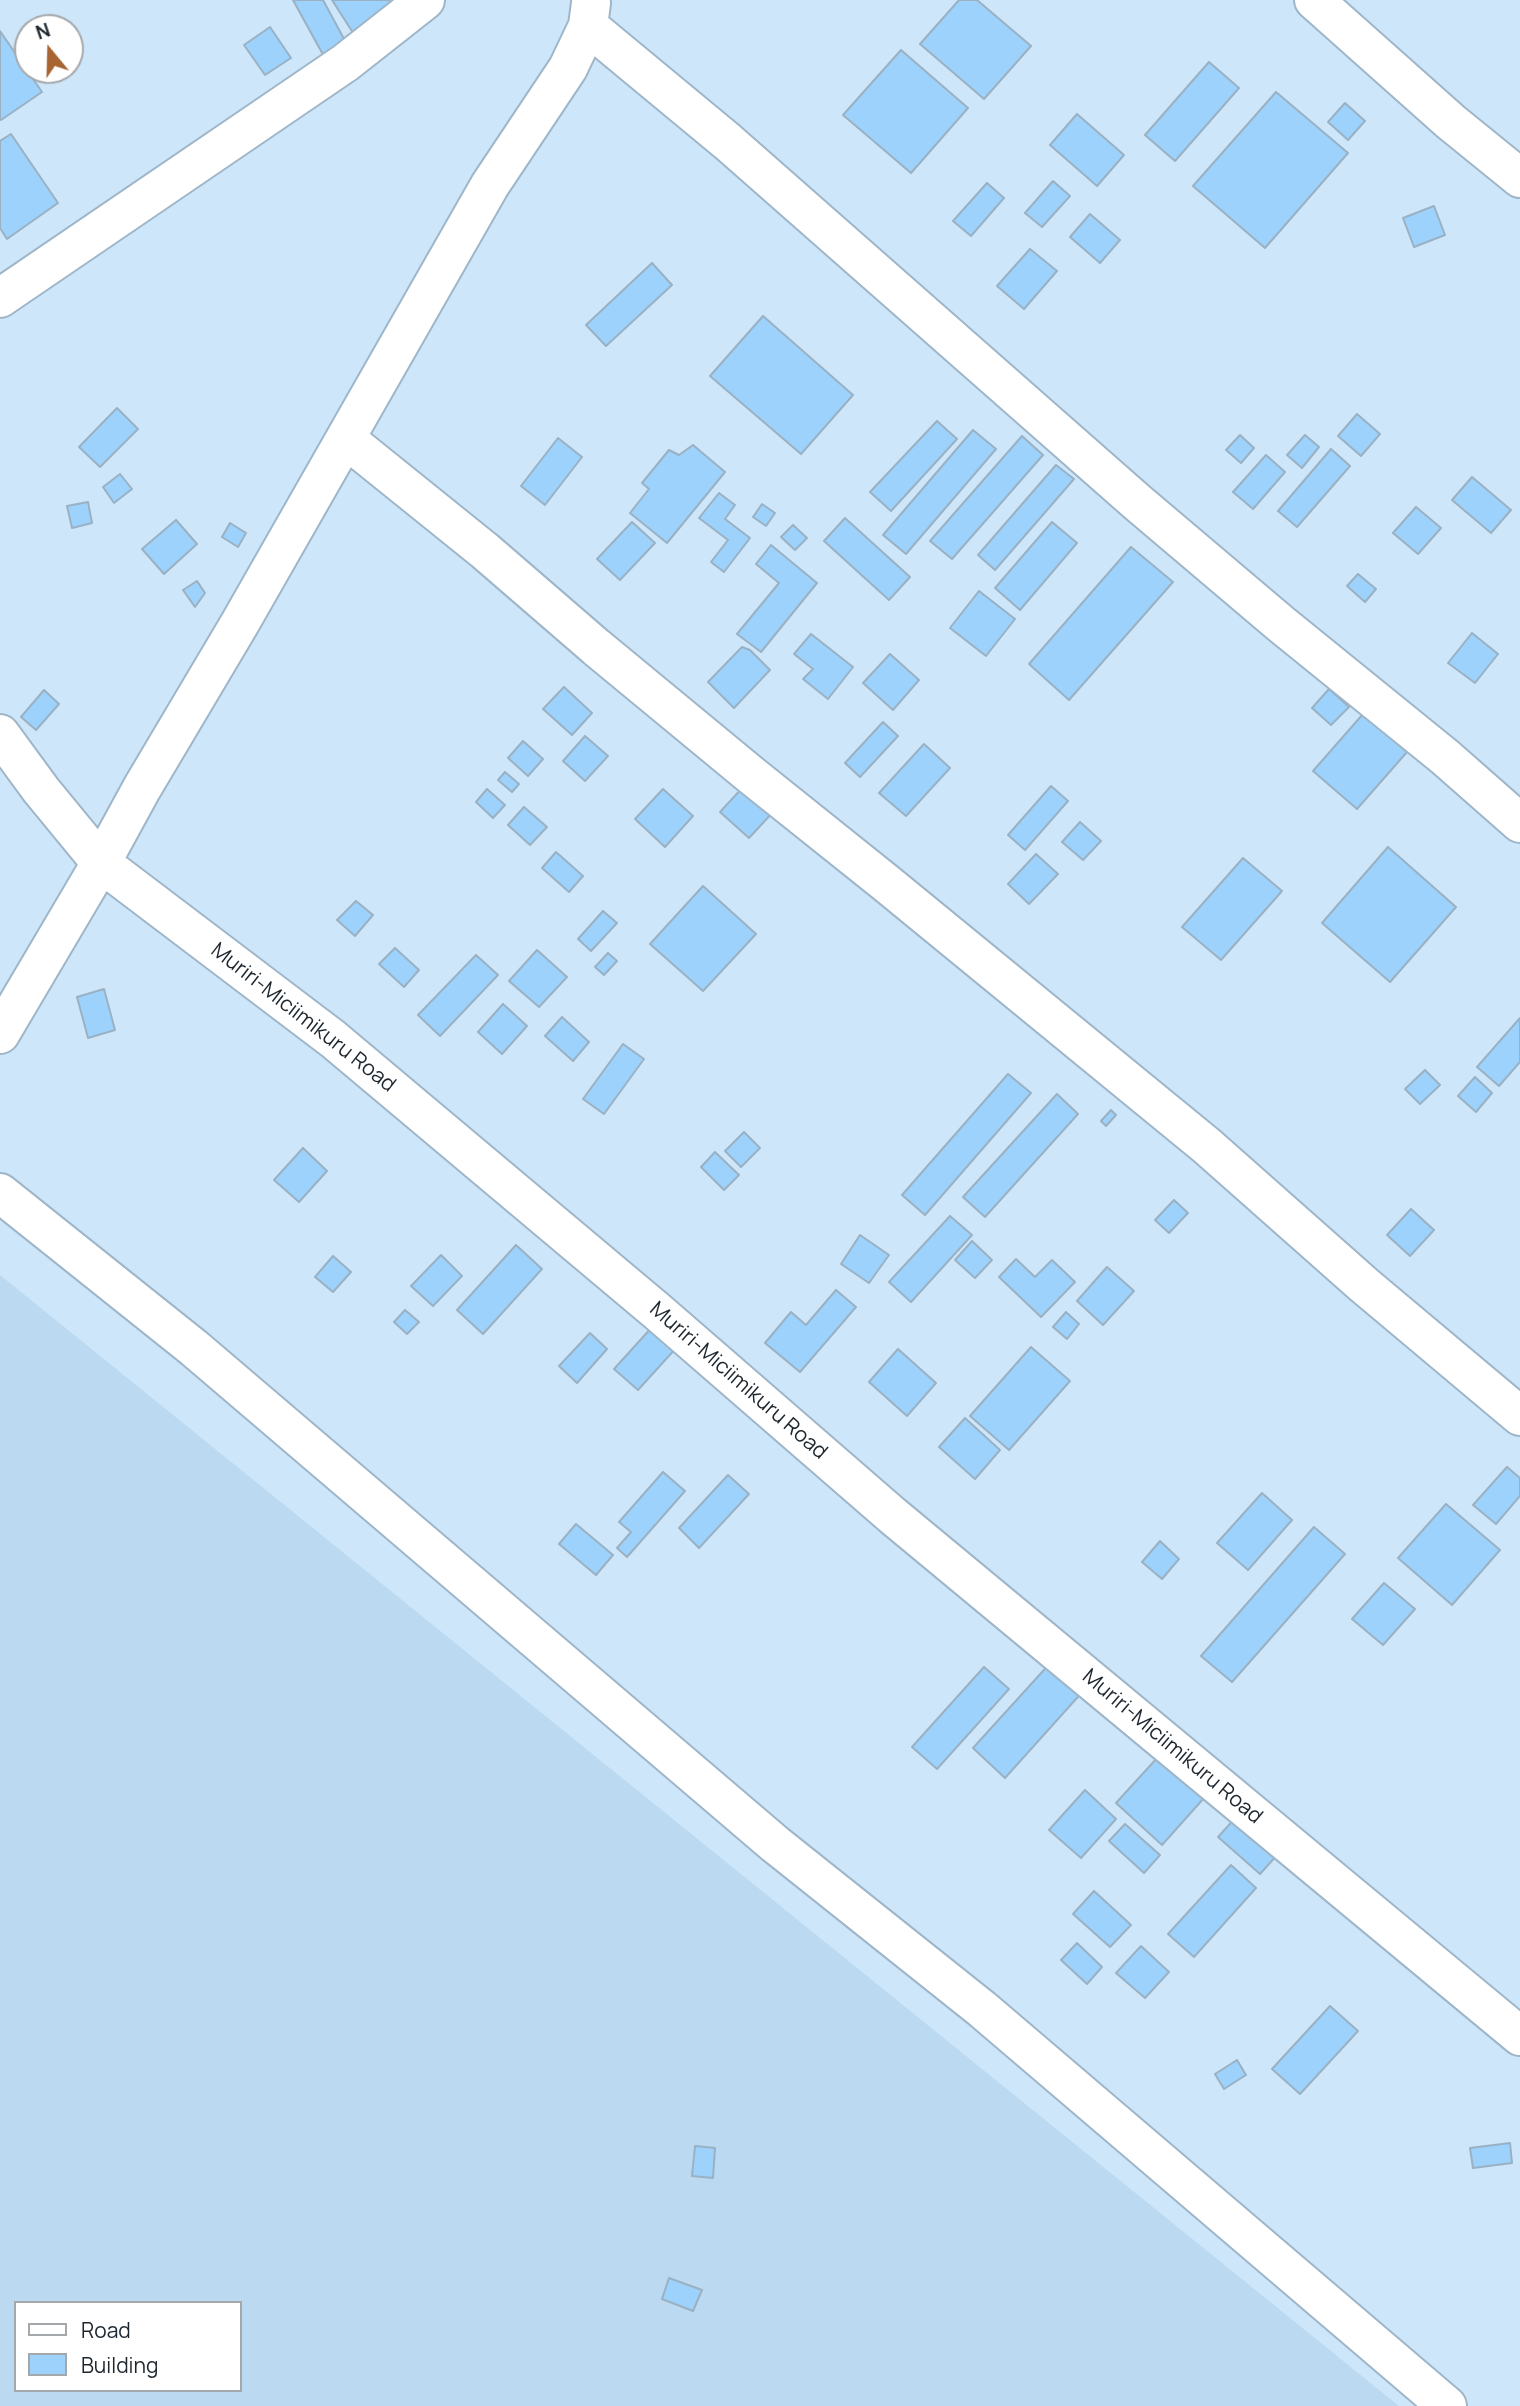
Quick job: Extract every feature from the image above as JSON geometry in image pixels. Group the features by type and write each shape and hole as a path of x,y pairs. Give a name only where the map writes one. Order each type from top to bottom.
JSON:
{"street":[{"path":"0,298 345,63 425,0"},
{"path":"1314,0 1451,122 1520,178"},
{"path":"0,1034 240,624 490,185 568,68 590,13 728,142 1137,502 1281,624 1445,757 1520,823"},
{"path":"346,439 485,551 751,775 1154,1103 1520,1416"},
{"name":"Muriri-Miciimikuru Road","path":"0,734 41,790 102,863 333,1039 658,1312 893,1516 1520,2036"},
{"path":"0,1193 194,1348 775,1844 992,2017 1447,2406"}],"shaded area":[{"path":"0,1275 1399,2406 0,2406"}],"building":[{"path":"293,0 323,0 350,50 327,62"},
{"path":"332,0 389,0 398,13 357,39"},
{"path":"959,0 977,0 1031,46 984,99 920,44"},
{"path":"270,27 291,58 265,75 244,45"},
{"path":"0,31 14,51 14,84 36,84 42,92 0,119"},
{"path":"901,50 968,108 911,173 843,115"},
{"path":"1209,62 1239,88 1175,161 1145,135"},
{"path":"1276,92 1348,153 1265,248 1193,186"},
{"path":"1345,103 1365,121 1348,140 1328,122"},
{"path":"1077,114 1124,155 1097,186 1050,145"},
{"path":"11,134 58,203 7,239 0,228 0,141"},
{"path":"1053,181 1070,196 1042,227 1025,213"},
{"path":"987,183 1004,198 971,236 953,221"},
{"path":"1434,206 1445,235 1414,247 1403,218"},
{"path":"1090,214 1120,240 1100,263 1070,237"},
{"path":"1030,249 1057,271 1024,309 997,286"},
{"path":"652,263 672,285 606,346 586,325"},
{"path":"763,316 853,395 801,454 710,376"},
{"path":"117,408 138,429 100,467 79,447"},
{"path":"1357,414 1380,434 1361,456 1338,436"},
{"path":"937,421 957,439 891,511 870,492"},
{"path":"973,430 996,449 906,554 883,535"},
{"path":"1240,435 1254,448 1241,463 1226,450"},
{"path":"1305,435 1319,447 1302,468 1287,455"},
{"path":"1022,436 1043,455 952,559 930,541"},
{"path":"558,438 582,457 545,505 521,486"},
{"path":"693,445 725,472 667,543 630,513 649,489 642,483 669,450 679,455"},
{"path":"1331,449 1350,466 1297,527 1278,511"},
{"path":"1266,455 1285,472 1253,509 1233,492"},
{"path":"1056,465 1074,479 995,570 978,555"},
{"path":"120,474 132,489 114,503 103,487"},
{"path":"1472,477 1511,510 1491,533 1452,500"},
{"path":"719,493 735,505 725,519 750,538 724,572 711,562 728,540 699,518"},
{"path":"88,502 92,523 72,528 67,506"},
{"path":"762,504 775,513 766,526 753,517"},
{"path":"1416,507 1441,528 1418,554 1393,533"},
{"path":"845,518 910,577 889,600 824,541"},
{"path":"176,520 197,544 164,574 142,549"},
{"path":"632,522 655,543 620,580 597,559"},
{"path":"1052,522 1077,543 1020,610 995,588"},
{"path":"230,523 246,533 238,547 222,537"},
{"path":"793,525 807,538 795,550 781,537"},
{"path":"771,545 817,583 761,652 737,634 779,583 756,564"},
{"path":"1131,547 1173,582 1069,700 1029,664"},
{"path":"1358,574 1376,589 1365,602 1347,586"},
{"path":"197,581 205,593 195,607 183,590"},
{"path":"979,591 1015,619 986,656 950,628"},
{"path":"1472,633 1498,654 1475,683 1448,663"},
{"path":"811,634 853,667 828,699 803,679 813,669 794,654"},
{"path":"742,647 750,650 770,670 734,708 708,682"},
{"path":"890,654 919,680 893,710 863,683"},
{"path":"564,687 592,713 572,735 543,709"},
{"path":"1329,689 1349,707 1331,725 1312,708"},
{"path":"44,690 59,704 36,730 21,717"},
{"path":"1363,714 1407,752 1357,809 1313,771"},
{"path":"883,722 898,736 860,777 845,763"},
{"path":"585,736 608,756 585,781 563,761"},
{"path":"523,741 543,759 528,776 508,758"},
{"path":"924,744 950,768 906,816 879,793"},
{"path":"505,772 519,784 512,792 498,780"},
{"path":"745,785 774,811 749,838 720,812"},
{"path":"1051,786 1068,801 1025,850 1008,835"},
{"path":"487,789 505,805 493,818 476,802"},
{"path":"663,789 693,816 665,847 635,819"},
{"path":"524,807 547,827 530,845 508,825"},
{"path":"1080,822 1101,841 1083,860 1062,842"},
{"path":"1388,847 1456,907 1390,982 1322,923"},
{"path":"556,852 583,876 569,892 542,868"},
{"path":"1036,854 1058,874 1029,904 1008,884"},
{"path":"1243,858 1282,891 1221,960 1182,927"},
{"path":"703,886 756,934 703,991 650,944"},
{"path":"356,901 373,915 355,936 337,920"},
{"path":"603,911 617,923 591,951 578,939"},
{"path":"395,948 419,970 404,987 379,964"},
{"path":"537,950 567,977 539,1007 509,981"},
{"path":"608,953 617,961 604,975 595,967"},
{"path":"476,955 498,975 440,1036 418,1015"},
{"path":"104,989 115,1030 88,1038 77,997"},
{"path":"503,1004 527,1026 502,1054 478,1032"},
{"path":"562,1017 589,1042 573,1061 545,1036"},
{"path":"1520,1018 1520,1062 1499,1086 1477,1067"},
{"path":"623,1044 644,1059 604,1114 583,1099"},
{"path":"1425,1070 1440,1085 1420,1104 1405,1089"},
{"path":"1008,1074 1031,1093 925,1215 902,1195"},
{"path":"1475,1077 1492,1093 1476,1112 1458,1096"},
{"path":"1057,1094 1078,1114 985,1217 963,1197"},
{"path":"1111,1110 1116,1115 1106,1126 1101,1121"},
{"path":"744,1132 760,1148 741,1167 725,1151"},
{"path":"303,1148 327,1171 299,1202 274,1180"},
{"path":"715,1152 739,1175 724,1190 701,1167"},
{"path":"1174,1200 1188,1213 1169,1233 1155,1220"},
{"path":"1411,1209 1434,1230 1410,1256 1387,1235"},
{"path":"950,1216 972,1235 911,1302 889,1282"},
{"path":"860,1235 889,1255 869,1283 841,1264"},
{"path":"972,1241 992,1260 975,1278 955,1260"},
{"path":"516,1245 542,1269 483,1334 457,1310"},
{"path":"441,1255 462,1276 433,1306 411,1286"},
{"path":"333,1256 351,1272 333,1292 315,1277"},
{"path":"1016,1259 1035,1277 1052,1260 1075,1282 1041,1317 999,1277"},
{"path":"1107,1267 1134,1291 1103,1325 1077,1301"},
{"path":"836,1290 856,1307 800,1372 765,1343 791,1312 806,1325"},
{"path":"405,1310 419,1322 407,1334 394,1322"},
{"path":"1066,1312 1079,1324 1067,1339 1053,1327"},
{"path":"653,1326 677,1347 638,1390 614,1369"},
{"path":"590,1333 607,1349 577,1383 559,1366"},
{"path":"1031,1347 1070,1381 1009,1450 970,1416"},
{"path":"898,1349 936,1383 907,1416 869,1382"},
{"path":"965,1418 1000,1450 975,1479 939,1447"},
{"path":"1507,1467 1520,1478 1520,1496 1496,1524 1473,1505"},
{"path":"663,1472 685,1491 627,1557 617,1548 631,1532 619,1522"},
{"path":"728,1475 749,1494 699,1548 679,1528"},
{"path":"1262,1493 1292,1520 1248,1570 1217,1543"},
{"path":"1446,1504 1500,1550 1452,1605 1398,1558"},
{"path":"576,1524 613,1555 596,1575 559,1544"},
{"path":"1314,1527 1345,1554 1232,1682 1201,1656"},
{"path":"1160,1541 1179,1559 1162,1579 1142,1562"},
{"path":"1384,1583 1415,1609 1383,1645 1352,1619"},
{"path":"1053,1660 1085,1689 1005,1778 973,1748"},
{"path":"984,1667 1009,1689 937,1769 912,1747"},
{"path":"1158,1757 1204,1798 1162,1845 1116,1803"},
{"path":"1085,1790 1116,1819 1081,1858 1049,1830"},
{"path":"1237,1816 1278,1854 1260,1874 1218,1837"},
{"path":"1125,1824 1160,1855 1144,1873 1109,1841"},
{"path":"1231,1865 1256,1888 1194,1957 1168,1934"},
{"path":"1094,1891 1131,1925 1110,1947 1073,1914"},
{"path":"1077,1943 1102,1967 1087,1984 1061,1960"},
{"path":"1141,1946 1169,1972 1145,1998 1116,1973"},
{"path":"1330,2006 1358,2031 1300,2094 1272,2069"},
{"path":"1237,2060 1246,2075 1224,2089 1215,2074"},
{"path":"1510,2143 1512,2163 1473,2168 1470,2148"},
{"path":"695,2146 715,2148 713,2178 692,2176"},
{"path":"669,2278 702,2290 693,2311 662,2299"}]}
